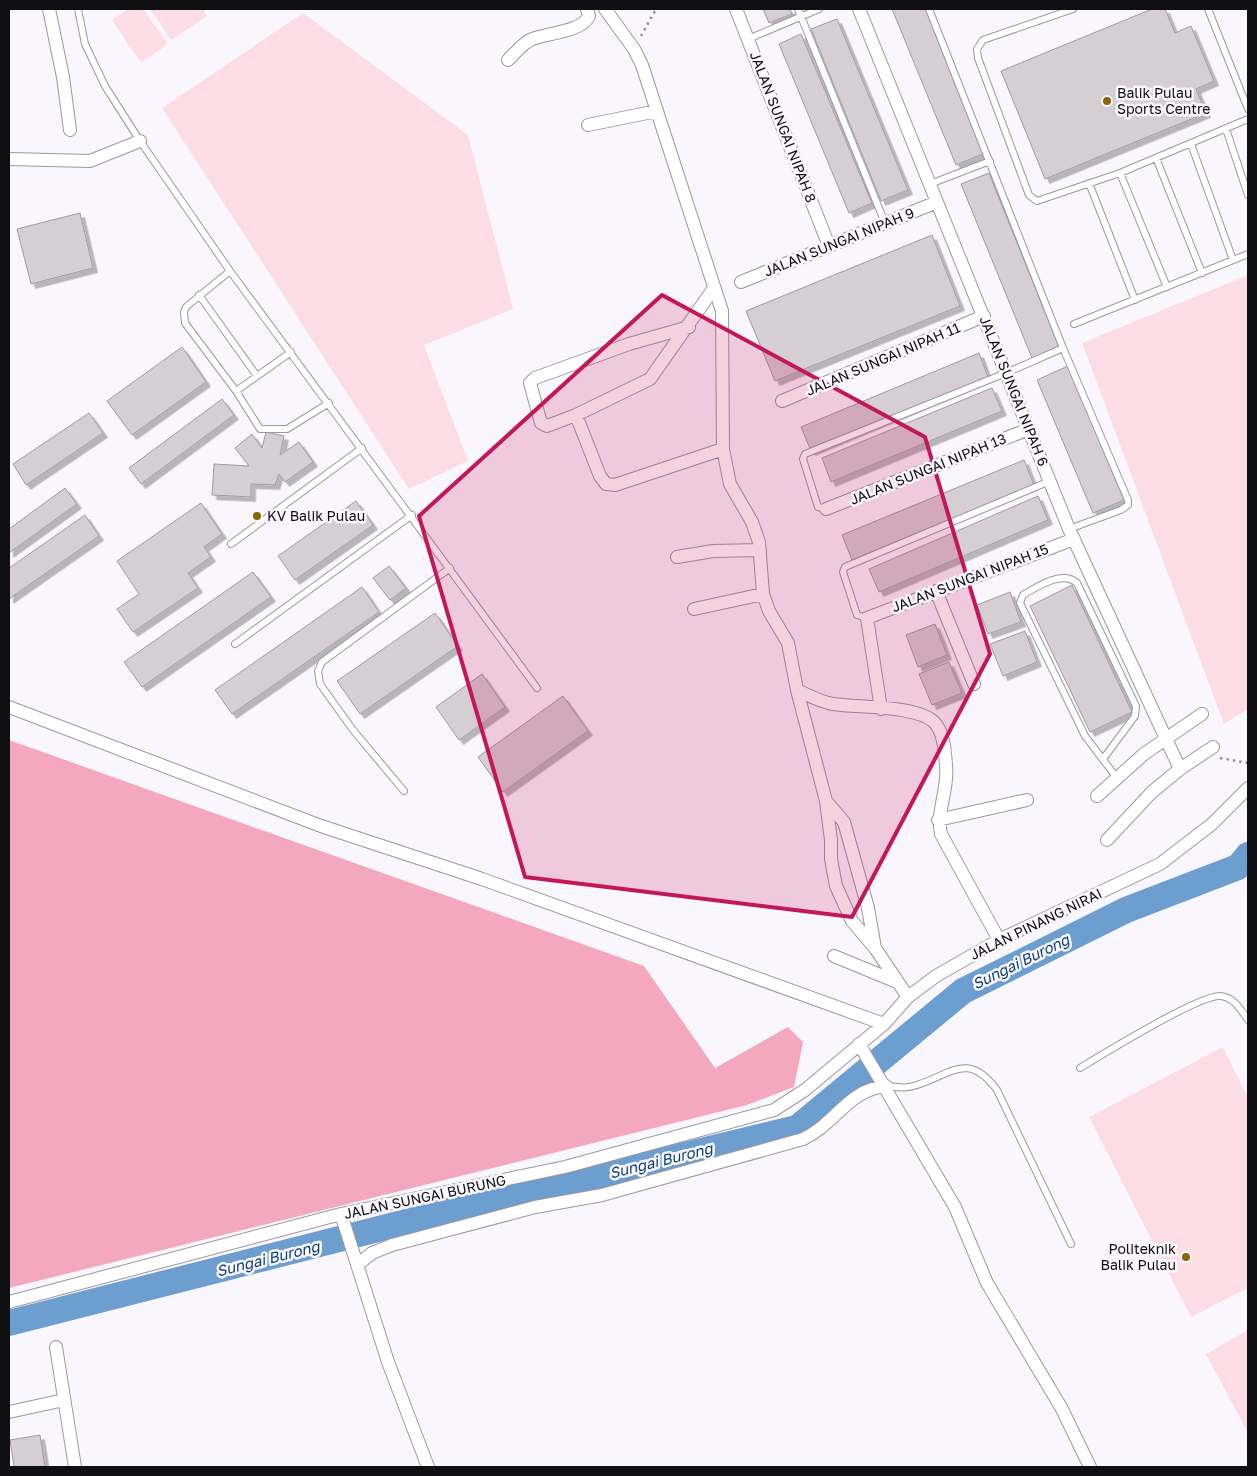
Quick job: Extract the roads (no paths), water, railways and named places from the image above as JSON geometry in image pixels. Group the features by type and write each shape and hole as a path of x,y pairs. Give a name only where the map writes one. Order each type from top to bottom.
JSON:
{"street":[{"path":"49,9 63,77 70,130"},
{"path":"508,60 532,39 570,29 586,22 589,16 586,9"},
{"path":"605,9 634,50 642,65 722,311 723,449 730,484 752,522 760,550 764,594 769,611 788,643 797,690 826,801 836,886 852,921 875,948 908,997"},
{"name":"JALAN SUNGAI NIPAH 8","path":"736,9 829,246"},
{"name":"JALAN SUNGAI NIPAH 6","path":"860,9 1071,534 1180,769"},
{"path":"588,125 657,111"},
{"path":"9,159 90,161 140,141"},
{"name":"JALAN SUNGAI NIPAH 9","path":"742,282 937,202"},
{"path":"689,327 629,344 535,378 530,383 543,426 576,415 650,379 689,327 714,288"},
{"name":"JALAN SUNGAI NIPAH 11","path":"782,401 984,316"},
{"path":"576,415 600,476 606,484 615,485 723,449"},
{"name":"JALAN SUNGAI NIPAH 13","path":"826,510 1029,429"},
{"name":"JALAN SUNGAI NIPAH 15","path":"867,618 1071,534"},
{"path":"677,557 720,550 760,550"},
{"path":"936,591 974,684"},
{"path":"694,609 764,594"},
{"path":"867,618 881,709"},
{"path":"797,690 831,704 914,712 924,716 940,729 946,767 946,783 938,820 940,834 999,940"},
{"path":"9,707 321,826 482,879 884,1024"},
{"path":"1097,796 1144,754 1202,714"},
{"path":"1107,840 1152,792 1180,769 1208,750"},
{"name":"JALAN PINANG NIRAI","path":"830,1069 862,1048 908,997 936,976 999,940 1160,864 1212,824 1248,788"},
{"path":"938,820 1027,800"},
{"path":"826,801 844,822 868,908 875,948"},
{"path":"834,956 897,982"},
{"path":"862,1048 956,1207 987,1283 1062,1409 1090,1467"},
{"name":"JALAN SUNGAI BURUNG","path":"9,1302 342,1219 565,1168 758,1115 774,1110 791,1100 830,1069"},
{"path":"357,1265 372,1253 392,1245 534,1207 602,1195 802,1139 823,1127 854,1097 873,1087 885,1084"},
{"path":"342,1219 388,1362 428,1467"},
{"path":"56,1347 76,1467"},
{"path":"9,1412 64,1400"}],"lane":[{"path":"78,9 85,44 104,86 140,141 230,271 412,515 537,688"},
{"path":"798,9 885,223"},
{"path":"748,39 819,9"},
{"path":"929,9 1063,348 1128,500 1128,505 1121,510 1071,534"},
{"path":"1073,9 983,40 977,49 978,58 1029,195 1033,200 1037,201 1120,173 1248,119"},
{"path":"1208,9 1248,109"},
{"path":"1226,129 1248,195"},
{"path":"1191,144 1233,260"},
{"path":"1156,158 1202,273"},
{"path":"930,184 990,161"},
{"path":"1120,173 1167,287"},
{"path":"1089,183 1134,300"},
{"path":"1074,324 1248,254"},
{"path":"230,271 186,307 184,312 185,323 236,391 260,429 287,429 329,403"},
{"path":"199,295 257,376"},
{"path":"826,510 818,508 803,459 806,454 1063,348"},
{"path":"236,391 291,352"},
{"path":"231,544 362,448"},
{"path":"867,618 857,615 843,572 845,567 1050,481"},
{"path":"235,644 412,515"},
{"path":"404,791 353,730 320,684 318,671 322,662 450,568"},
{"path":"1103,760 1135,716 1136,706 1077,583 1070,577 1062,576 1023,595 1020,603 1085,736 1103,760 1117,778"},
{"path":"1080,1068 1194,1005 1220,996 1234,1000 1248,1020"},
{"path":"885,1084 912,1086 960,1068 971,1068 987,1077 998,1090 1070,1244"}],"waterway":[{"name":"Sungai Burong","path":"9,1323 406,1222 797,1128 963,991 1126,910 1238,867 1248,855"}],"place":[{"name":"Balik Pulau Sports Centre","path":"1107,101"},
{"name":"KV Balik Pulau","path":"257,516"},
{"name":"Politeknik Balik Pulau","path":"1186,1257"}]}
